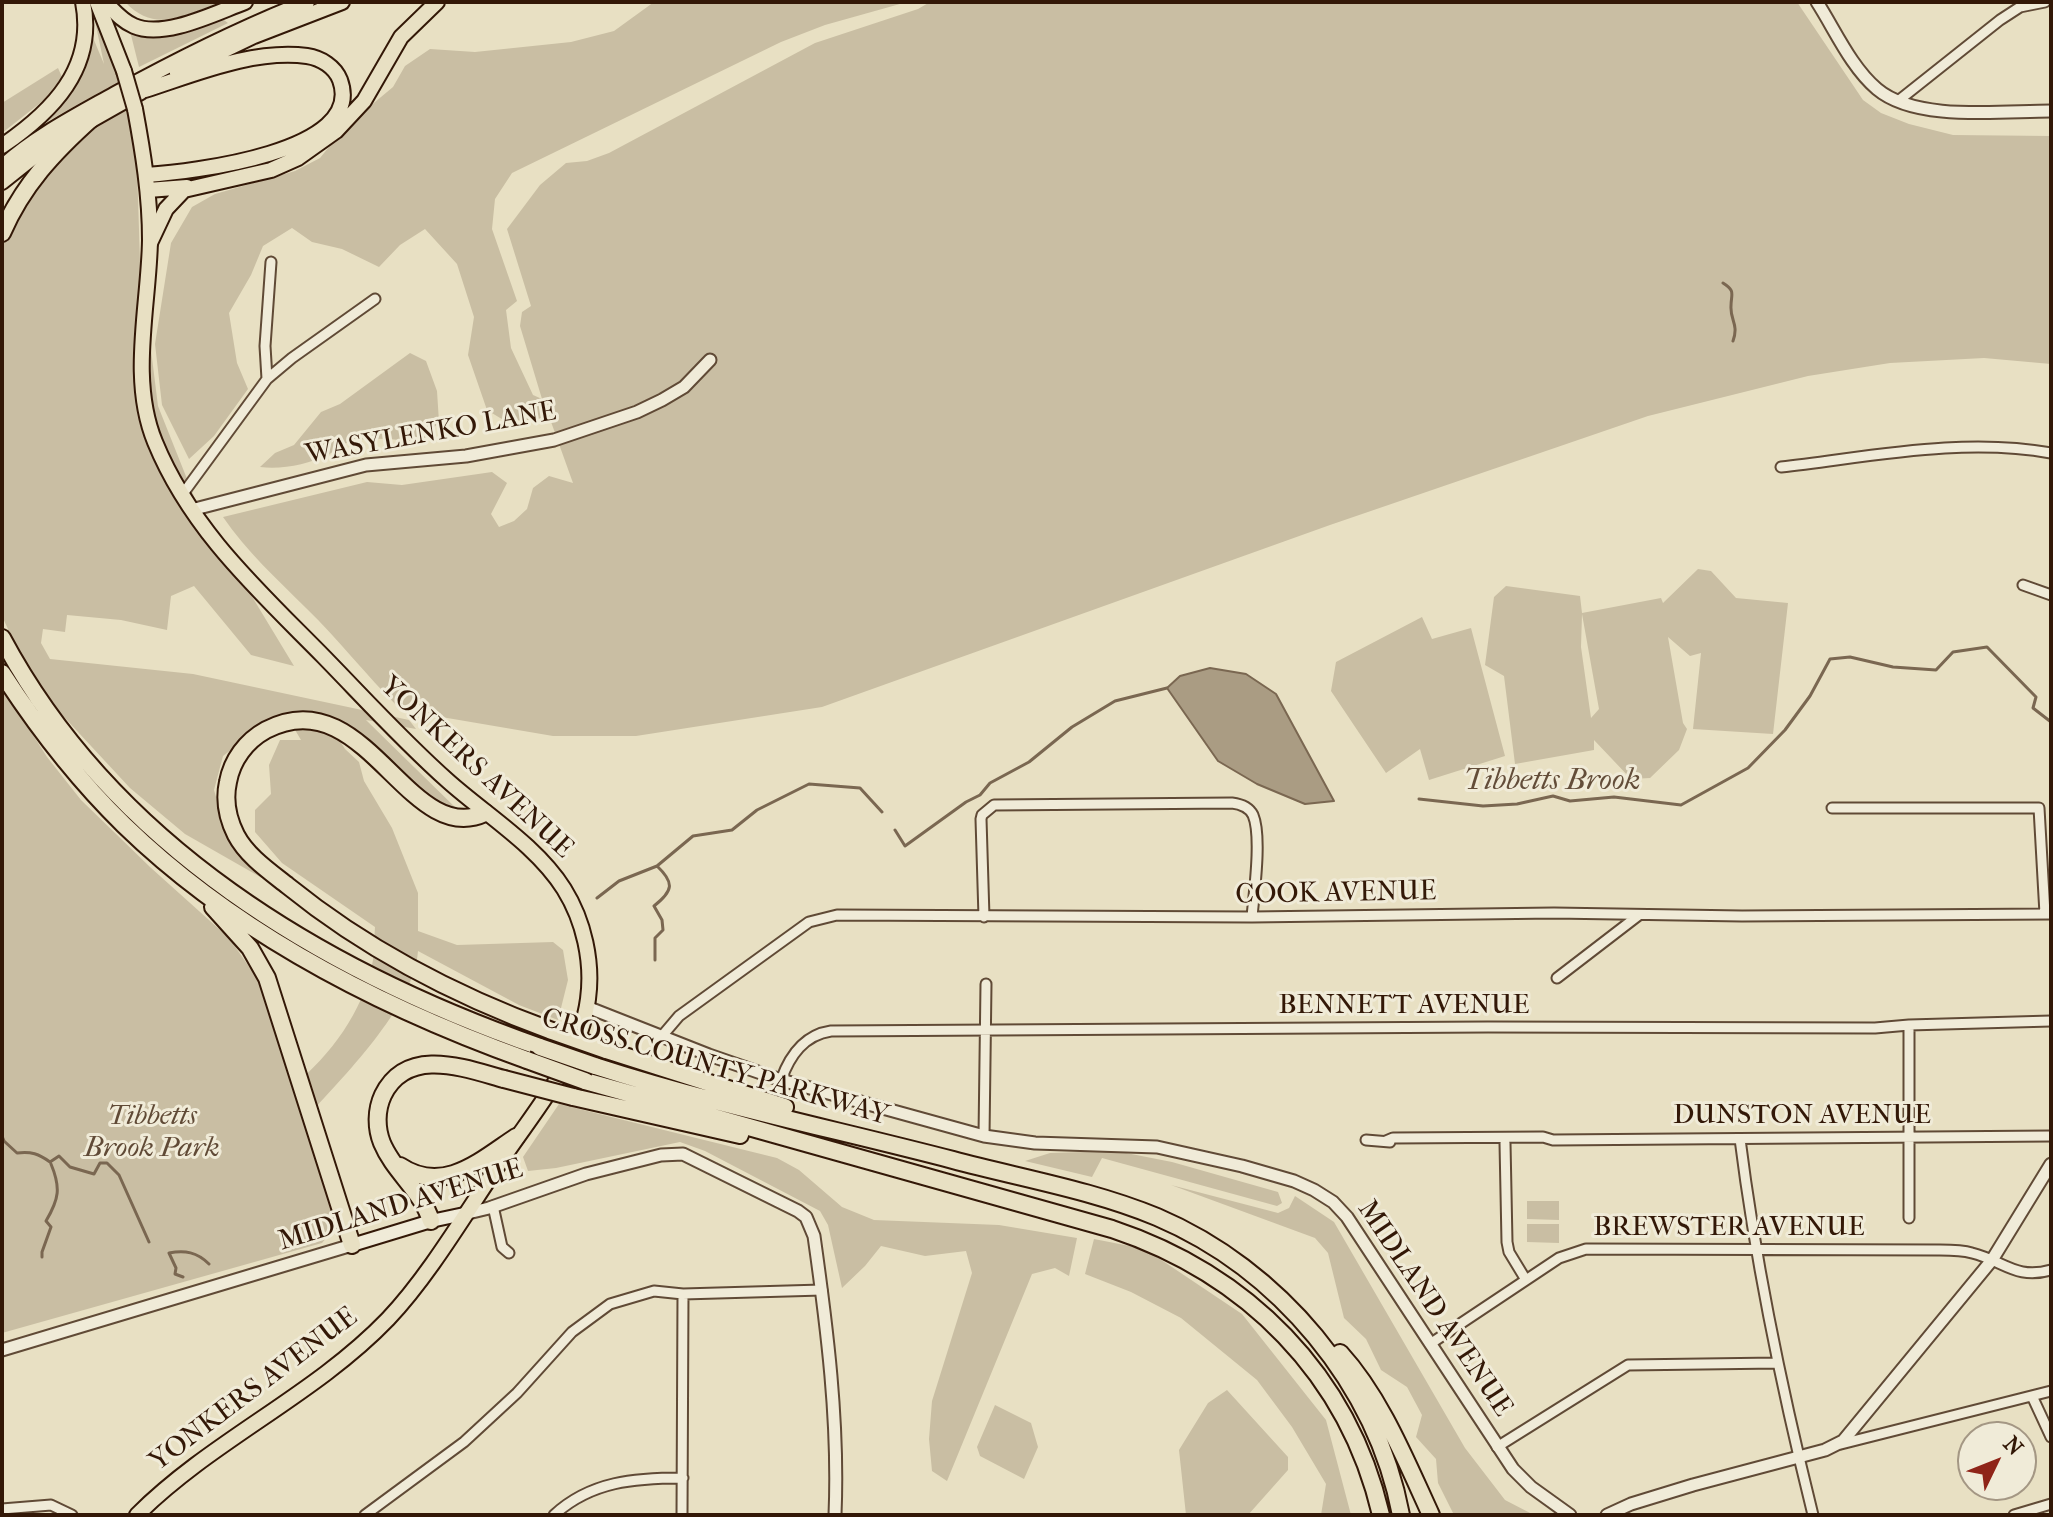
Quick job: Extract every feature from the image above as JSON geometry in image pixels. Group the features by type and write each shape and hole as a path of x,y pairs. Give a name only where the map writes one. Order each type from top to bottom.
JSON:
{"highway":[{"path":"2,233 38,171 92,118"},
{"name":"CROSS COUNTY PARKWAY","path":"2,638 41,704 79,754 129,809 196,867 285,926 369,973 447,1010 595,1066 1084,1194 1156,1217 1231,1259 1263,1283 1302,1320 1339,1368 1362,1407 1388,1466 1401,1515"},
{"name":"CROSS COUNTY PARKWAY","path":"3,674 35,722 85,784 135,836 190,882 265,933 350,982 423,1018 585,1081 1112,1229 1162,1247 1216,1278 1279,1330 1326,1385 1358,1444 1381,1515"},
{"path":"485,813 466,819 442,815 346,734 327,724 309,721 285,723 254,738 234,763 226,792 231,823 242,844 275,876 379,950 434,981 552,1031 805,1113 873,1139"},
{"path":"190,882 250,948 267,978 352,1245"},
{"path":"431,1221 420,1199 388,1154 379,1133 379,1109 388,1086 401,1073 417,1066 440,1064 740,1135 821,1147"},
{"path":"388,1154 414,1174 444,1178 468,1170 516,1137"},
{"path":"1302,1320 1330,1342 1355,1372 1387,1426 1431,1515"}],"main road":[{"path":"2,146 44,115 74,75 82,55 86,31 83,2"},
{"name":"YONKERS AVENUE","path":"97,2 135,109 147,182 150,243 143,354 145,408 154,441 191,510 236,568 432,767 548,869 571,902 588,957 587,1007 582,1028 568,1059 413,1289 368,1339 188,1472 137,1515"},
{"path":"105,2 129,24 155,30 189,22 245,2"},
{"path":"2,167 57,127 151,74 307,2"},
{"path":"2,182 37,153 92,118 238,43 342,2"},
{"path":"150,243 166,209 188,189 271,170 298,158 324,141 364,101 401,37 437,2"},
{"path":"145,90 240,62 301,56 318,59 332,68 341,84 342,96 341,108 329,124 278,150 217,168 147,182"},
{"path":"2,156 42,128 122,82 151,74"},
{"path":"147,182 207,184"},
{"name":"MIDLAND AVENUE","path":"352,1245 464,1214"}],"street":[{"path":"1817,2 1861,71 1877,89 1912,108 1939,111 2051,111"},
{"path":"1898,101 2000,20 2020,7 2045,2"},
{"path":"267,379 265,346 271,262"},
{"path":"182,495 267,379 375,299"},
{"name":"WASYLENKO LANE","path":"191,510 366,465 466,456 554,440 637,412 662,400 684,387 710,360"},
{"path":"1781,467 1965,446 2051,453"},
{"path":"2023,585 2051,595"},
{"path":"984,917 982,815 994,805 1240,804 1254,816 1256,833 1252,917"},
{"path":"1832,808 2039,808 2048,914"},
{"name":"COOK AVENUE","path":"662,1036 679,1016 809,922 837,915 2048,914"},
{"path":"1557,978 1639,915"},
{"path":"984,1136 986,984"},
{"name":"MIDLAND AVENUE","path":"587,1007 781,1080 984,1136 1035,1143 1157,1147 1242,1166 1314,1190 1333,1202 1347,1217 1497,1447 1531,1487 1570,1515"},
{"name":"BENNETT AVENUE","path":"781,1080 800,1045 824,1032 1875,1028 2051,1021"},
{"path":"1909,1025 1909,1218"},
{"name":"DUNSTON AVENUE","path":"1366,1140 1392,1143 1542,1143 1553,1140 2051,1136"},
{"name":"DUNSTON AVENUE","path":"1386,1141 1393,1138 1489,1137 1543,1137 1553,1140"},
{"path":"1740,1139 1754,1250 1813,1515"},
{"path":"1505,1143 1507,1242 1509,1252 1526,1280"},
{"name":"MIDLAND AVENUE","path":"464,1214 586,1174 661,1155 683,1154 806,1217 814,1236 822,1290"},
{"path":"1838,1445 1852,1432 1992,1260 2051,1164"},
{"path":"493,1206 502,1247 509,1253"},
{"name":"MIDLAND AVENUE","path":"2,1350 352,1245"},
{"name":"BREWSTER AVENUE","path":"1430,1344 1569,1253 1586,1249 1940,1250 1970,1252 2015,1272 2027,1274 2051,1270"},
{"path":"365,1515 464,1442 517,1393 585,1321 610,1304 654,1291 683,1294 822,1290 837,1472 835,1515"},
{"path":"682,1515 683,1294"},
{"path":"1497,1447 1628,1365 1777,1363"},
{"path":"1607,1515 1682,1488 2051,1391"},
{"path":"2032,1396 2051,1437"},
{"path":"554,1515 578,1495 592,1489 652,1478 683,1478"},
{"path":"2014,1515 2051,1504"},
{"path":"2,1509 51,1505 72,1515"}],"green space":[{"name":"Tibbetts Brook Park","path":"91,2 108,2 135,102 140,262 158,406 199,509 294,666 251,655 194,586 171,596 167,630 121,620 67,615 65,632 43,629 41,643 50,659 193,674 409,720 416,729 366,720 462,814 450,814 329,724 345,749 359,762 364,781 392,828 418,893 418,931 457,945 553,942 563,950 568,980 558,1020 519,1005 418,951 414,973 390,1018 356,1063 305,1119 338,1224 322,1243 2,1333 2,686 47,757 81,800 229,938 257,978 294,1085 332,1046 353,1016 368,982 374,951 375,927 282,863 255,832 255,810 271,794 269,765 280,740 301,740 288,718 262,726 223,756 214,790 229,841 262,878 185,834 130,788 52,704 24,664 2,616 2,247 17,212 38,179 66,149 96,126 100,92 23,135 53,112 91,33 104,64"},
{"path":"125,2 222,2 183,16 160,20 148,18"},
{"path":"654,2 907,2 825,25 781,42 512,173 495,199 492,229 517,301 506,310 511,348 533,395 542,399 520,326 522,312 531,306 507,229 540,185 566,163 587,161 609,153 815,43 918,9 930,2 1797,2 1863,100 1881,113 1953,135 2051,136 2051,364 1984,358 1890,363 1808,376 1648,416 1330,525 822,707 636,736 553,736 398,707 252,553 223,517 367,482 402,485 492,472 507,483 491,514 499,527 514,521 527,509 533,488 549,476 573,483 550,419 505,421 487,410 468,355 474,317 457,264 425,229 400,245 379,267 342,249 312,242 292,228 263,246 251,275 229,313 237,363 248,389 214,436 189,459 162,405 155,344 171,243 192,207 215,194 295,171 320,158 345,127 393,87 405,66 430,49 475,52 571,42 614,31"},
{"path":"221,18 228,23 139,67 130,31"},
{"path":"58,68 62,77 44,100 2,133 2,103"},
{"path":"410,353 426,361 437,391 439,422 421,442 362,440 344,444 328,455 303,464 260,467 275,453 294,445 321,412 340,404"},
{"path":"1698,569 1711,571 1736,598 1788,603 1773,734 1693,729 1701,653 1690,656 1668,637 1683,723 1687,729 1679,750 1650,778 1631,779 1594,740 1594,750 1515,764 1504,676 1485,665 1494,597 1506,586 1580,596 1582,613 1661,598 1663,603","holes":["1582,614 1599,709 1591,718 1581,647"]},
{"path":"1422,617 1432,639 1471,628 1505,756 1429,780 1420,749 1386,773 1331,691 1336,662"},
{"path":"559,1104 777,1158 799,1170 842,1207 874,1220 999,1225 1077,1238 1069,1276 1055,1268 1032,1274 947,1481 932,1471 929,1439 932,1401 972,1273 966,1251 925,1256 881,1246 842,1288 828,1225 820,1211 705,1151 680,1142 528,1171 523,1157"},
{"path":"1116,1151 1172,1162 1278,1192 1282,1203 1277,1206 1102,1158 1092,1177 1025,1161 1050,1153"},
{"path":"1171,1185 1278,1213 1289,1208 1295,1196 1334,1222 1465,1448 1505,1500 1534,1515 1454,1515 1438,1483 1436,1459 1416,1437 1422,1415 1407,1387 1381,1370 1366,1339 1344,1318 1328,1253 1315,1238"},
{"path":"1527,1201 1559,1201 1559,1220 1527,1219"},
{"path":"1527,1224 1559,1224 1559,1243 1527,1242"},
{"path":"1094,1239 1145,1249 1242,1314 1326,1420 1351,1515 1321,1515 1326,1484 1292,1427 1257,1380 1181,1318 1131,1292 1085,1274"},
{"path":"1227,1390 1288,1457 1288,1470 1248,1515 1186,1515 1179,1450 1208,1403"},
{"path":"995,1405 1031,1423 1038,1447 1024,1479 980,1456 977,1447"}],"shaded area":[{"path":"1210,668 1246,674 1276,694 1334,801 1305,804 1257,784 1218,761 1167,688 1180,676"}],"waterway":[{"path":"1723,283 1732,293 1733,341"},
{"name":"Tibbetts Brook","path":"1419,799 1483,806 1517,804 1553,796 1570,801 1614,797 1681,805 1748,768 1785,730 1810,696 1830,659 1850,657 1893,667 1936,670 1953,652 1987,647 2036,697 2033,708 2051,722"},
{"name":"Tibbetts Brook","path":"895,830 905,846 980,795 990,783 1029,762 1072,727 1115,701 1167,688"},
{"name":"Tibbetts Brook","path":"597,898 619,881 657,866 693,836 732,830 757,810 809,784 860,788 882,812"},
{"path":"655,960 655,938 663,930 662,920 654,906 665,896 669,887 667,877 657,866"},
{"path":"2,1136 17,1153 35,1154 50,1162 59,1156 70,1167 94,1174 100,1163 107,1163 119,1175 149,1242"},
{"path":"42,1257 51,1227 46,1221 57,1193 51,1164"},
{"path":"183,1277 175,1274 176,1268 169,1253 190,1253 209,1264"}]}
